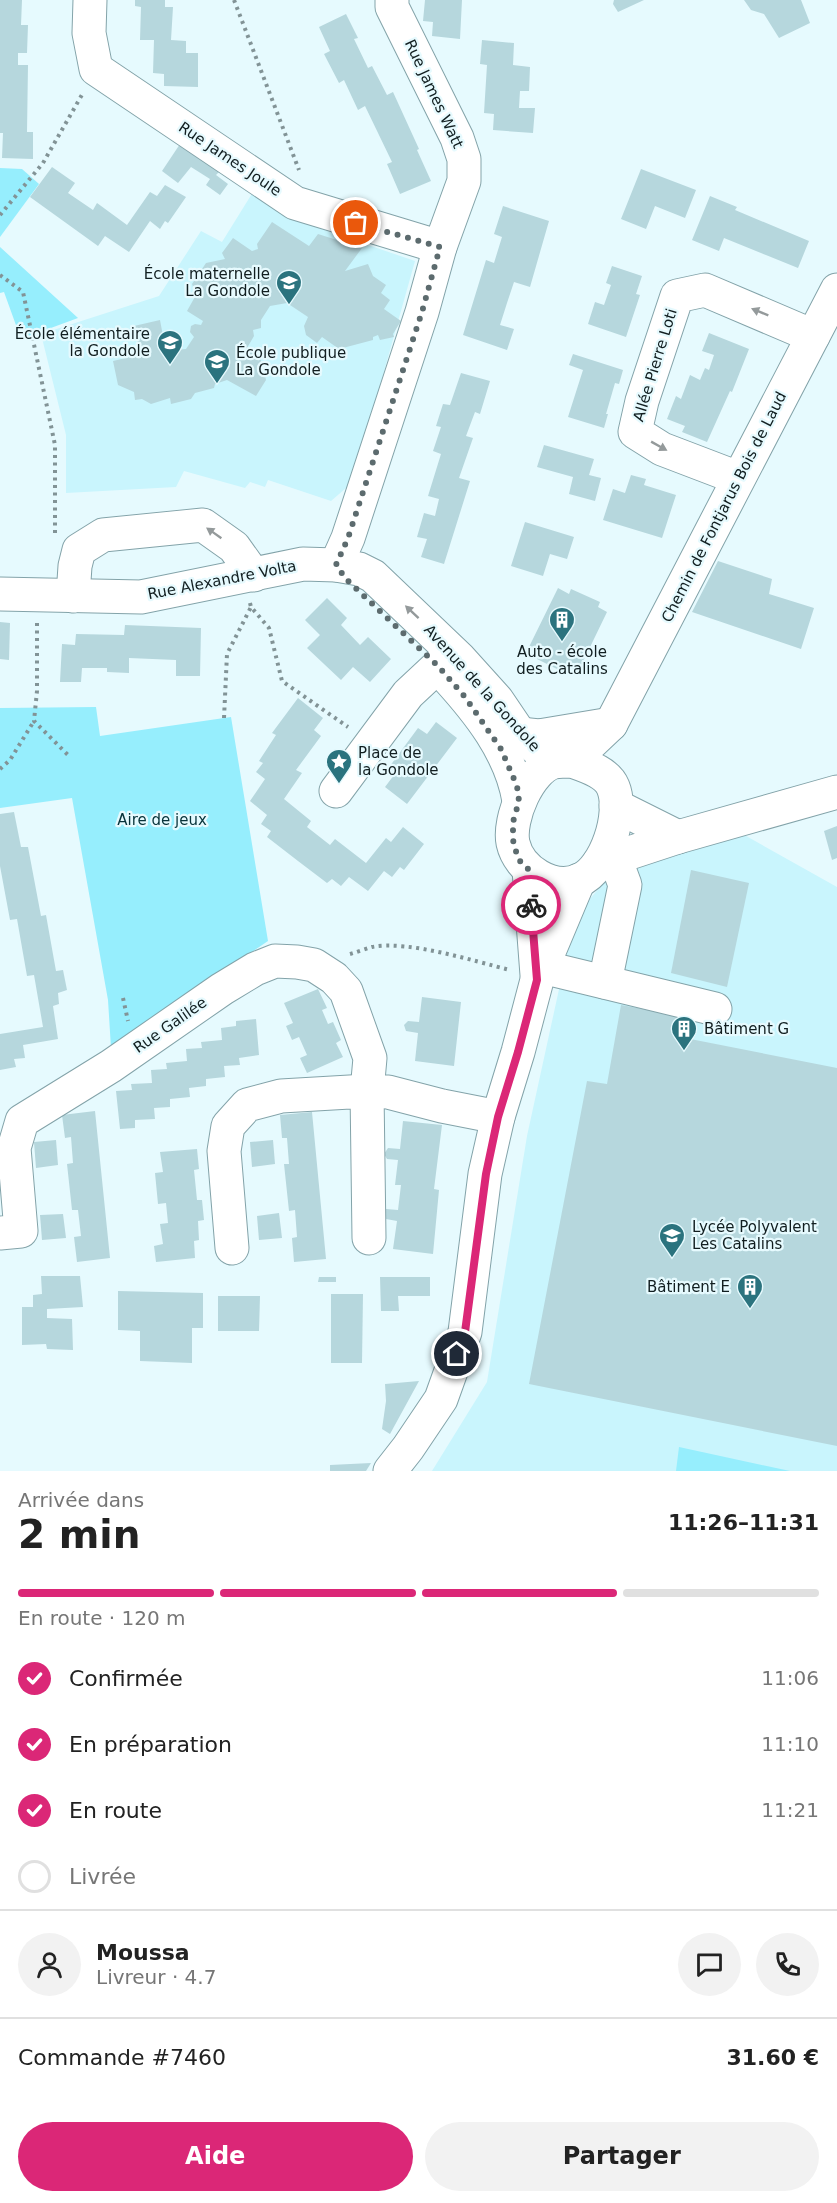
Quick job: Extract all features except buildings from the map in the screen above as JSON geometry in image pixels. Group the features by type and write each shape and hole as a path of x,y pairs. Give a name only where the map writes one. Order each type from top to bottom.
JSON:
{"street":[{"path":"90,0 89,33 96,69"},
{"name":"Rue James Watt","path":"336,565 348,538 404,368 440,247 464,181 464,159 457,138 392,7 392,0"},
{"name":"Rue James Joule","path":"96,69 294,203 440,247"},
{"name":"Allée Pierre Loti","path":"738,478 662,449 635,432 642,401 677,296 705,290 813,336"},
{"name":"Chemin de Fontjarus Bois de Laud","path":"611,724 837,290"},
{"path":"73,596 75,566 79,550 103,536 203,525 234,547 249,576"},
{"name":"Rue Alexandre Volta","path":"0,594 141,597 303,564 336,565"},
{"name":"Avenue de la Gondole","path":"336,565 346,579 438,666 465,697 501,749 517,786 519,801"},
{"name":"Avenue de la Gondole","path":"336,565 358,569 373,576 460,659 496,700 520,734 562,762"},
{"path":"336,791 408,694 438,666"},
{"path":"520,734 539,736 611,724"},
{"path":"611,724 562,762 537,775 519,801 513,822 513,840 518,859 529,870 551,881 598,867 678,837 837,792"},
{"path":"532,973 598,867 607,848 612,832 611,724"},
{"path":"562,762 590,767 612,792 678,837"},
{"path":"598,867 625,885 605,982"},
{"path":"390,1471 441,1399 465,1332 486,1174 498,1117 518,1052 532,973 529,870"},
{"name":"Rue Galilée","path":"0,1233 21,1231 14,1148 21,1121 111,1066 255,969 275,961 297,962 314,966 334,978 346,991 370,1058 367,1091 369,1238"},
{"path":"532,973 605,982 715,1009"},
{"path":"232,1248 224,1151 228,1126 247,1104 281,1096 388,1092 498,1117"}],"path":[{"path":"234,0 314,210"},
{"path":"0,215 43,163 96,69"},
{"path":"0,275 23,292 53,434 55,537"},
{"path":"224,718 227,654 251,608 249,576"},
{"path":"0,769 10,760 34,721 37,691 37,595"},
{"path":"251,608 269,628 282,681 371,743"},
{"path":"34,721 68,755"},
{"path":"314,966 374,947 432,951 532,973"}],"shaded area":[{"name":"École publique La Gondole","path":"253,192 289,218 415,261 353,482 331,501 268,480 265,487 250,482 245,488 184,471 176,487 66,493 66,435 41,334 159,296 201,231 222,242"},
{"name":"Lycée Polyvalent Les Catalins","path":"739,832 837,887 837,1471 432,1471 487,1382 527,1136 575,916 614,871"}],"green space":[{"path":"0,168 22,169 39,184 0,237"},
{"path":"0,247 78,318 21,339 4,292 0,293"},
{"name":"Aire de jeux","path":"96,707 100,736 231,717 268,941 111,1048 108,1000 72,798 0,808 0,708"},
{"path":"679,1447 790,1471 676,1471"}],"way so far":[{"path":"356,223 440,247 422,312 348,538 336,565 346,579 438,666 465,697 501,749 517,786 519,801 513,822 513,840 518,859 529,870 531,905"}],"place":[{"name":"École maternelle La Gondole","path":"289,306"},
{"name":"École élémentaire la Gondole","path":"170,366"},
{"name":"École publique La Gondole","path":"217,385"},
{"name":"Auto - école des Catalins","path":"562,643"},
{"name":"Place de la Gondole","path":"339,785"},
{"name":"Bâtiment G","path":"684,1052"},
{"name":"Lycée Polyvalent Les Catalins","path":"672,1259"},
{"name":"Bâtiment E","path":"750,1310"}],"route":[{"path":"457,1354 465,1332 486,1174 498,1117 537,980 531,905"}]}
